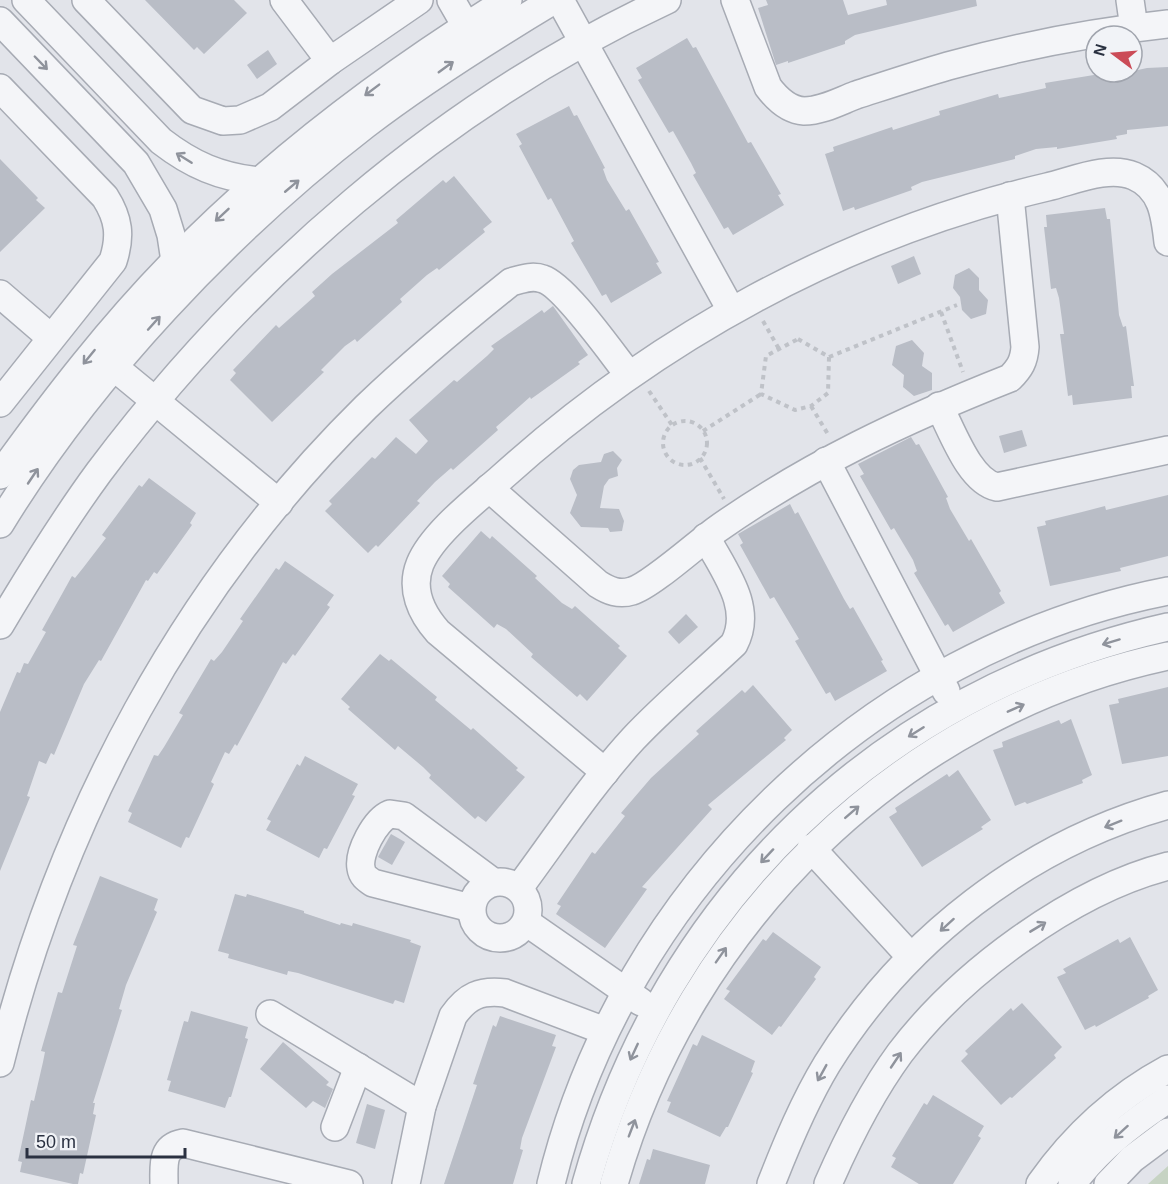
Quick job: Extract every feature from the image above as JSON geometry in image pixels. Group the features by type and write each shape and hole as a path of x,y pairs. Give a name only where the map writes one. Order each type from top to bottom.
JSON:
{"street":[{"path":"26,0 161,141 183,158 206,170 232,178 259,181"},
{"path":"284,0 330,61"},
{"path":"63,38 90,4 192,110 223,121 240,120 256,116 330,61 419,0"},
{"path":"451,0 466,26"},
{"path":"0,475 58,396 111,331 174,261 259,181 351,106 466,26 508,0"},
{"path":"0,524 56,442 114,367 192,280 276,199 365,125 459,58 554,0"},
{"path":"560,0 741,305"},
{"path":"0,625 46,549 98,473 155,401 217,330 283,264 353,202 427,144 494,98 584,43 667,0"},
{"path":"735,0 768,87 776,98 787,106 801,111 815,110 888,84 1000,53 1084,37"},
{"path":"1130,0 1133,24"},
{"path":"0,21 136,163 163,209 171,235 174,261"},
{"path":"1144,27 1168,24"},
{"path":"0,88 105,197 114,212 118,228 118,245 112,261 0,403"},
{"path":"605,772 438,632 426,619 418,602 416,584 419,566 428,550 489,488 573,416 632,373 741,305 878,240 1010,196 1106,173 1132,175 1144,181 1161,202 1168,242"},
{"path":"489,488 598,584 618,593 641,588 734,517 833,457 939,406 1010,378 1018,370 1024,359 1025,347 1010,196"},
{"path":"0,1063 6,1009 87,808 119,743 192,619 279,503 365,408 412,364 511,282 522,278 543,279 560,290 632,373"},
{"path":"0,294 50,337"},
{"path":"114,367 279,503"},
{"path":"939,406 975,473 988,485 997,487 1168,450"},
{"path":"833,457 955,708"},
{"path":"519,888 605,772 662,709 734,644 740,633 742,609 706,537"},
{"path":"551,1184 572,1114 605,1031 626,992 664,928 709,868 759,812 814,762 856,729 938,676 1002,644 1071,616 1168,591"},
{"path":"586,1184 612,1102 654,1011 715,918 785,837 866,766 955,708 1044,665 1090,648 1168,627"},
{"path":"614,1184 626,1144 651,1079 683,1016 720,956 763,900 811,848 868,798 920,761 995,717 1064,687 1135,663 1168,657"},
{"path":"771,1184 794,1125 827,1065 866,1008 911,957 962,911 1018,871 1078,838 1142,812 1168,805"},
{"path":"471,908 373,883 366,879 360,865 361,858 378,822 390,814 404,816 493,882 511,884 519,888 526,898 529,910 526,922 520,931 510,937 498,939 487,936 478,929 473,919 471,908 478,892 493,882"},
{"path":"811,848 911,957"},
{"path":"828,1184 856,1120 901,1053 954,993 1016,941 1084,899 1168,866"},
{"path":"526,922 654,1011"},
{"path":"406,1184 422,1106 453,1016 462,1003 474,994 489,991 505,993 605,1031"},
{"path":"270,1014 422,1106"},
{"path":"335,1127 357,1067"},
{"path":"1040,1184 1066,1149 1096,1118 1130,1092 1168,1069"},
{"path":"1072,1184 1086,1166 1125,1128 1168,1098"},
{"path":"1108,1184 1132,1159 1168,1132"},
{"path":"164,1184 164,1158 175,1144 183,1143 350,1184"}],"path":[{"path":"741,305 778,349"},
{"path":"829,357 957,305"},
{"path":"941,312 971,392"},
{"path":"703,431 761,394 766,356 798,339 829,357"},
{"path":"761,394 795,410 811,406 828,393 829,357"},
{"path":"632,373 672,425"},
{"path":"811,406 833,457"},
{"path":"689,421 703,431 706,447 700,458 689,465 681,465 667,455 663,439 672,425 689,421"},
{"path":"700,458 734,517"}],"green space":[{"path":"1168,1166 1168,1184 1148,1184"}],"building":[{"path":"145,0 234,0 247,13 204,54 197,47 194,50"},
{"path":"766,0 843,0 848,15 887,5 886,0 976,0 977,6 855,35 845,41 845,44 776,65 758,8 768,5"},
{"path":"687,38 693,48 696,47 748,143 751,142 781,194 778,195 784,205 733,235 728,227 724,229 693,175 696,173 673,131 669,133 638,80 642,78 636,68"},
{"path":"268,50 277,64 257,79 247,65"},
{"path":"1168,67 1168,126 1127,130 1127,134 1116,136 1117,139 1057,149 1057,147 1036,149 1015,156 1015,159 922,182 911,187 912,190 855,210 854,207 843,211 825,154 834,151 833,147 892,127 893,130 940,115 939,111 998,94 999,98 1046,88 1045,83 1084,77 1084,84 1144,84 1144,69"},
{"path":"569,106 574,116 577,115 605,168 603,169 607,180 626,211 629,209 659,262 656,263 662,273 611,303 606,294 602,296 571,243 574,241 551,198 548,200 519,146 522,144 516,134"},
{"path":"0,159 45,208 0,252"},
{"path":"454,176 492,222 483,229 485,232 439,270 437,268 427,275 400,299 402,302 357,342 355,339 345,346 321,370 324,372 272,422 230,380 236,373 233,370 276,325 279,328 315,296 312,292 332,274 398,223 396,220 443,180 446,183"},
{"path":"1105,208 1107,219 1110,219 1119,315 1123,327 1126,326 1134,386 1131,386 1132,398 1073,405 1072,395 1068,396 1060,334 1064,334 1059,298 1056,288 1051,289 1044,227 1047,227 1046,215"},
{"path":"914,256 921,274 898,284 891,266"},
{"path":"969,268 979,278 979,290 988,300 986,314 971,319 962,310 960,297 953,288 955,275"},
{"path":"553,306 588,355 578,362 580,364 531,399 530,397 496,427 498,430 453,470 451,468 435,482 417,501 420,503 378,547 376,545 368,553 325,511 332,504 329,501 372,457 375,459 396,437 416,454 428,441 409,420 454,380 457,382 487,356 494,349 491,346 542,310 544,313"},
{"path":"912,340 924,353 922,366 932,373 932,390 914,396 903,387 904,375 892,365 896,346"},
{"path":"1022,430 1027,446 1004,453 999,436"},
{"path":"911,437 916,445 919,444 948,497 946,498 950,509 969,541 971,539 1001,591 999,593 1005,603 953,632 948,624 945,626 914,573 917,571 913,560 894,528 891,530 860,476 864,474 858,464"},
{"path":"613,451 622,460 617,468 618,476 609,479 604,486 600,508 619,509 624,521 622,531 610,532 608,528 581,527 570,513 577,495 570,479 573,470 579,465 601,462 604,454"},
{"path":"149,478 196,513 190,523 192,525 157,574 154,572 148,581 146,580 101,661 99,660 84,684 54,755 51,753 46,764 39,761 27,796 30,797 0,871 0,712 17,672 20,673 24,663 28,664 46,632 42,630 72,576 75,578 83,568 106,538 102,535 139,485 142,487"},
{"path":"1168,495 1168,556 1120,568 1121,571 1050,586 1037,527 1046,525 1045,521 1105,506 1106,510"},
{"path":"790,504 795,514 798,512 844,599 850,609 853,607 887,671 835,701 830,692 826,694 795,641 799,639 774,597 770,599 740,545 743,543 738,534"},
{"path":"481,531 490,539 492,536 537,576 535,578 562,603 572,609 575,606 620,646 618,648 627,656 587,701 580,694 577,697 531,657 533,654 506,629 497,624 494,628 448,587 450,584 442,576"},
{"path":"285,561 334,595 327,605 330,607 295,656 293,654 286,664 283,662 237,746 235,744 229,754 225,752 211,782 214,784 189,838 186,837 181,848 128,822 132,813 128,811 154,755 158,756 183,715 179,713 211,659 214,661 222,652 243,621 240,619 276,568 279,570"},
{"path":"686,614 698,627 679,644 668,632"},
{"path":"380,654 389,661 391,659 437,697 435,700 471,730 473,728 525,777 486,822 478,816 475,819 429,778 431,775 423,767 398,746 395,750 348,709 350,707 341,699"},
{"path":"753,685 792,730 784,738 786,740 708,805 712,809 642,887 647,889 605,948 556,914 561,906 557,904 592,852 595,854 625,816 621,813 651,778 699,734 696,731 742,690 745,693"},
{"path":"1168,687 1168,756 1122,764 1109,705 1119,703 1118,699"},
{"path":"1071,719 1092,775 1082,780 1083,783 1027,804 1025,802 1015,806 993,750 1003,747 1002,742 1059,720 1061,724"},
{"path":"305,756 358,784 352,795 355,796 327,849 324,848 319,858 266,830 271,821 267,819 297,764 300,766"},
{"path":"958,770 991,820 981,827 983,829 922,867 889,817 897,812 895,808 947,774 949,777"},
{"path":"391,834 405,842 392,865 378,857"},
{"path":"100,876 158,899 154,910 157,912 126,985 119,1009 122,1010 93,1103 95,1103 93,1114 96,1115 83,1174 80,1173 78,1184 73,1184 20,1172 22,1162 18,1161 31,1100 34,1101 43,1062 45,1052 41,1051 58,992 62,993 77,946 73,945"},
{"path":"235,894 246,897 247,894 304,911 304,913 340,925 341,923 352,926 353,923 411,940 410,942 421,946 404,1003 395,1000 393,1004 298,973 288,971 287,975 228,958 229,954 218,951"},
{"path":"773,932 821,967 814,977 816,979 781,1027 779,1026 772,1035 724,999 730,991 726,989 763,939 766,941"},
{"path":"1130,937 1158,990 1148,996 1149,998 1096,1027 1095,1025 1085,1030 1057,977 1066,973 1063,969 1118,939 1120,943"},
{"path":"1022,1003 1062,1047 1054,1055 1056,1058 1012,1098 1010,1097 1001,1105 961,1061 968,1054 965,1051 1011,1008 1013,1011"},
{"path":"191,1011 248,1027 245,1038 248,1039 231,1097 225,1108 168,1091 171,1081 167,1080 184,1021 188,1022"},
{"path":"500,1016 556,1035 552,1046 556,1047 522,1138 520,1149 523,1150 513,1184 444,1184 477,1085 473,1084 493,1025 496,1027"},
{"path":"702,1035 755,1061 751,1072 753,1073 728,1127 720,1137 667,1112 671,1102 667,1101 693,1044 697,1046"},
{"path":"283,1042 329,1082 326,1085 333,1089 325,1108 313,1101 306,1108 260,1069"},
{"path":"933,1095 984,1126 978,1136 981,1138 953,1184 919,1184 891,1167 896,1158 892,1156 924,1103 927,1105"},
{"path":"367,1104 385,1110 375,1149 356,1143"},
{"path":"653,1149 710,1165 705,1184 639,1184 647,1159 650,1160"}]}
